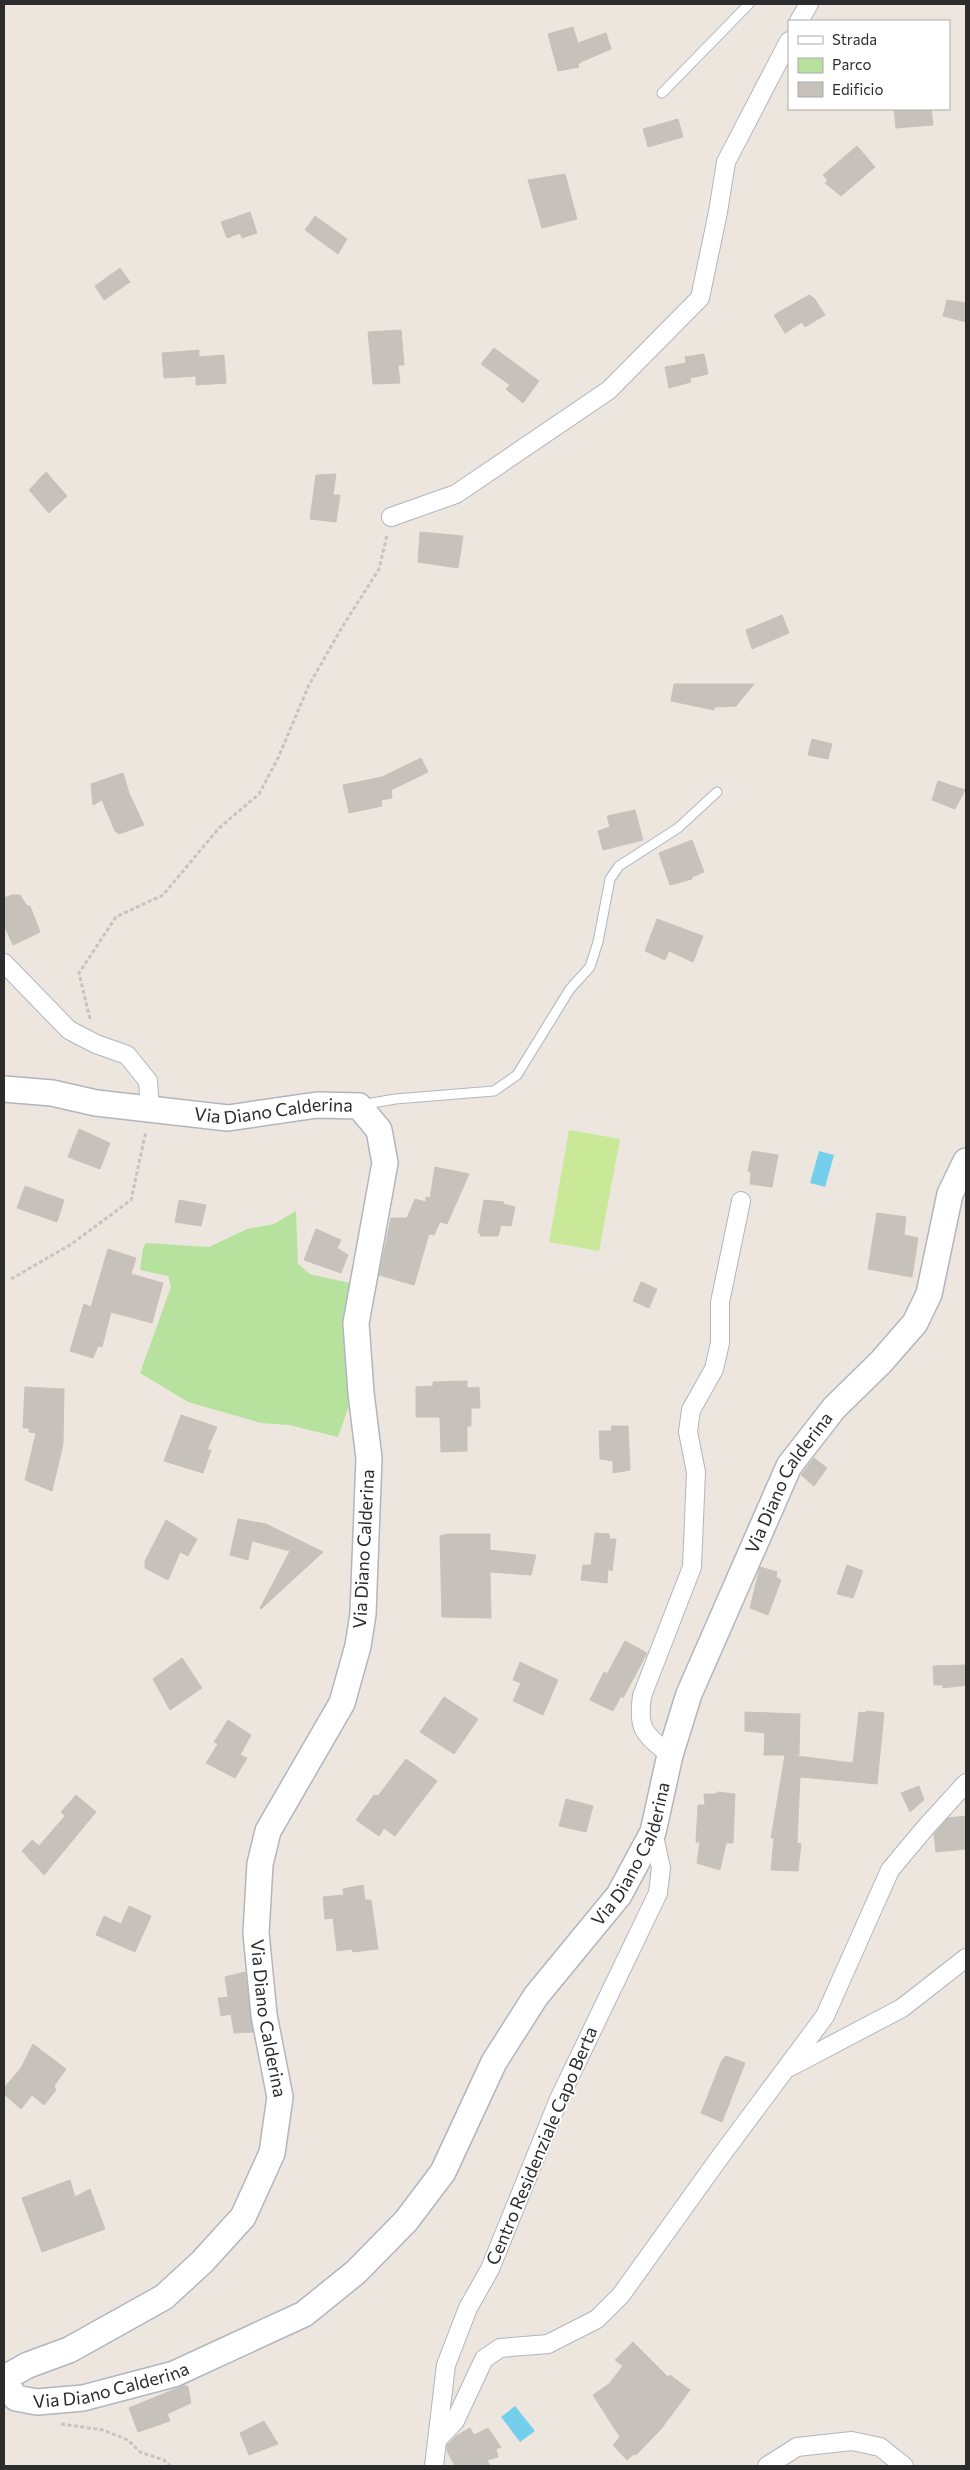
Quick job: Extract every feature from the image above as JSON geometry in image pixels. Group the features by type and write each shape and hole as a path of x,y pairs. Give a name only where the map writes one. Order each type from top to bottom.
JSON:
{"main road":[{"name":"Via Diano Calderina","path":"4,1089 52,1092 96,1103 228,1118 317,1105 359,1106 379,1130 384,1163 356,1323 360,1393 369,1458 363,1614 358,1646 342,1703 268,1831 260,1864 256,1933 264,2015 280,2097 272,2153 243,2216 202,2262 164,2297 68,2350 28,2365 12,2374 5,2384 16,2398 37,2402 83,2398 174,2374 304,2314 356,2272 406,2221 443,2172 494,2062 536,1996 619,1895 653,1832 670,1755 688,1694 789,1466 834,1408 881,1362 914,1323 929,1294 950,1194 966,1161"}],"street":[{"path":"800,20 809,4"},
{"path":"392,517 456,494 609,390 700,298 718,212 726,162 788,43"},
{"path":"4,963 69,1030 96,1044 127,1055 148,1081 150,1109"},
{"path":"670,1755 647,1736 639,1718 642,1696 692,1567 696,1472 688,1432 691,1410 714,1369 718,1352 720,1302 741,1201"},
{"path":"438,2438 455,2420 484,2359 500,2348 548,2344 597,2319 621,2295 824,2016 890,1870 926,1826 966,1783"},
{"name":"Centro Residenziale Capo Berta","path":"434,2466 446,2365 468,2308 490,2269 559,2099 658,1893 661,1868 653,1832"},
{"path":"788,2068 902,2008 966,1958"},
{"path":"767,2466 797,2447 852,2441 880,2447 904,2466"}],"lane":[{"path":"662,93 749,4"},
{"path":"359,1106 395,1099 494,1091 518,1075 570,989 590,967 598,942 610,879 619,866 678,828 717,792"}],"path":[{"path":"96,1044 79,973 116,917 163,894 219,828 259,794 278,758 309,684 379,569 392,517"},
{"path":"11,1279 70,1245 131,1200 150,1109"},
{"path":"55,2423 103,2430 128,2440 140,2452 164,2460 170,2466"}],"green space":[{"path":"569,1130 620,1139 599,1251 549,1242"},
{"path":"296,1211 298,1264 310,1274 350,1283 345,1323 352,1397 338,1437 289,1425 261,1423 188,1402 140,1373 171,1287 168,1276 140,1270 143,1248 146,1243 209,1247 247,1229 274,1224"}],"water":[{"path":"819,1151 834,1155 825,1187 810,1183"},
{"path":"515,2406 535,2431 520,2442 501,2417"}],"building":[{"path":"573,27 578,43 606,33 611,49 583,61 578,64 579,67 558,71 548,34"},
{"path":"894,110 931,110 933,125 896,128"},
{"path":"678,119 683,137 648,147 643,129"},
{"path":"857,146 875,167 841,196 825,183 828,181 823,175"},
{"path":"565,174 577,219 542,228 528,180"},
{"path":"250,212 257,233 242,238 240,233 227,238 221,222"},
{"path":"315,216 347,239 338,254 305,230"},
{"path":"120,268 130,282 104,300 95,286"},
{"path":"809,295 814,298 825,315 805,327 802,322 785,333 774,315"},
{"path":"947,300 966,303 966,322 943,316"},
{"path":"401,330 404,365 398,365 400,383 373,384 368,332"},
{"path":"494,348 539,381 523,403 506,389 510,385 481,364"},
{"path":"199,350 199,357 224,355 226,383 196,385 196,376 164,378 162,353"},
{"path":"704,354 708,374 690,378 691,382 669,388 665,367 686,363 685,357"},
{"path":"46,472 67,496 49,513 29,490"},
{"path":"336,474 333,495 340,495 336,522 310,519 316,475"},
{"path":"420,532 463,536 458,568 418,562"},
{"path":"782,615 789,633 752,649 746,630"},
{"path":"674,684 754,684 736,706 715,707 714,710 671,701"},
{"path":"812,739 832,744 828,759 808,755"},
{"path":"421,758 428,772 391,790 392,798 381,800 382,806 349,813 343,785 382,777"},
{"path":"123,773 129,793 144,825 119,834 115,831 102,800 93,805 91,784"},
{"path":"938,781 965,790 955,809 932,800"},
{"path":"635,810 643,840 603,850 598,831 610,827 607,816"},
{"path":"692,840 704,872 692,877 692,879 670,885 659,853"},
{"path":"20,895 27,906 30,906 40,932 13,945 4,925 4,898"},
{"path":"657,919 703,936 693,962 669,951 665,960 645,951"},
{"path":"79,1129 110,1143 100,1169 68,1157"},
{"path":"752,1151 778,1155 772,1187 750,1184 751,1173 748,1171"},
{"path":"435,1167 469,1174 447,1224 440,1222 434,1235 429,1234 414,1285 379,1275 391,1218 407,1218 415,1199 426,1202 426,1197 430,1198"},
{"path":"25,1186 64,1200 57,1222 17,1208"},
{"path":"179,1200 206,1205 201,1226 175,1222"},
{"path":"484,1200 504,1202 503,1204 515,1207 511,1226 501,1225 498,1236 480,1236 481,1233 478,1233"},
{"path":"877,1213 906,1217 904,1235 918,1238 912,1277 868,1269"},
{"path":"316,1229 341,1240 337,1248 348,1255 341,1273 304,1260"},
{"path":"108,1249 136,1258 131,1274 163,1283 152,1323 111,1312 102,1347 98,1346 93,1358 70,1351 84,1304 91,1307"},
{"path":"641,1282 657,1289 649,1308 633,1301"},
{"path":"467,1381 467,1388 479,1387 480,1408 471,1408 471,1426 467,1426 467,1451 441,1452 440,1417 416,1417 416,1387 433,1386 433,1382"},
{"path":"25,1387 64,1389 63,1444 52,1491 25,1480 36,1433 29,1432 29,1428 23,1428"},
{"path":"181,1415 217,1427 207,1450 211,1450 203,1473 164,1461"},
{"path":"611,1426 628,1426 630,1470 613,1473 613,1461 600,1459 599,1431 612,1431"},
{"path":"814,1458 827,1468 814,1486 801,1475"},
{"path":"238,1519 266,1524 323,1552 261,1609 290,1551 252,1541 248,1560 230,1555"},
{"path":"166,1520 197,1539 188,1556 180,1552 168,1580 145,1568 145,1561"},
{"path":"595,1533 609,1534 610,1539 616,1539 612,1571 608,1569 607,1583 581,1580 583,1565 591,1565"},
{"path":"447,1534 490,1534 490,1550 536,1555 531,1575 490,1572 491,1618 442,1617 440,1536"},
{"path":"847,1565 863,1571 853,1598 837,1594"},
{"path":"760,1567 777,1572 776,1577 781,1580 768,1615 750,1608"},
{"path":"625,1641 647,1653 623,1698 621,1696 613,1711 590,1700 604,1672 607,1674"},
{"path":"182,1658 202,1688 170,1710 153,1679"},
{"path":"520,1662 558,1680 543,1715 513,1701 521,1683 513,1680"},
{"path":"966,1665 966,1685 943,1688 943,1685 934,1685 933,1666"},
{"path":"444,1697 478,1719 454,1754 420,1732"},
{"path":"866,1711 884,1713 877,1784 800,1777 797,1843 801,1844 798,1871 771,1870 774,1838 771,1838 785,1755 764,1755 765,1733 745,1731 745,1712 800,1714 799,1755 789,1755 853,1763 859,1712 866,1713"},
{"path":"228,1720 251,1735 240,1755 247,1758 235,1778 206,1763 218,1744 214,1742"},
{"path":"406,1759 437,1781 395,1836 384,1828 379,1836 356,1820 374,1795 378,1796"},
{"path":"919,1786 924,1800 910,1812 901,1793"},
{"path":"717,1792 735,1794 733,1843 726,1843 720,1870 697,1863 700,1842 696,1842 698,1805 705,1805 704,1794 717,1794"},
{"path":"76,1795 96,1812 44,1875 22,1851 32,1840 39,1846 65,1816 61,1812"},
{"path":"566,1799 593,1806 586,1832 559,1826"},
{"path":"966,1816 966,1849 936,1852 934,1834 948,1818"},
{"path":"363,1885 365,1900 371,1900 378,1949 353,1952 352,1949 337,1951 333,1918 325,1919 323,1897 344,1895 343,1889"},
{"path":"129,1906 151,1916 135,1952 96,1935 104,1916 121,1924"},
{"path":"245,1972 253,2032 234,2033 231,2014 221,2016 218,1998 228,1997 225,1977"},
{"path":"33,2044 66,2069 54,2086 56,2090 44,2105 32,2095 21,2109 4,2094 4,2088 21,2068"},
{"path":"726,2056 745,2063 722,2122 701,2113 722,2060"},
{"path":"70,2180 75,2197 90,2189 105,2229 42,2252 22,2198"},
{"path":"633,2342 668,2377 670,2375 690,2390 661,2429 636,2455 634,2454 627,2460 613,2445 620,2437 593,2395 609,2384 623,2366 615,2360"},
{"path":"185,2385 188,2387 191,2403 167,2414 170,2421 138,2432 129,2408"},
{"path":"264,2421 278,2444 249,2455 240,2433"},
{"path":"470,2428 474,2435 488,2428 501,2447 496,2449 498,2457 487,2460 490,2466 455,2466 447,2451 447,2445 456,2436"}]}
